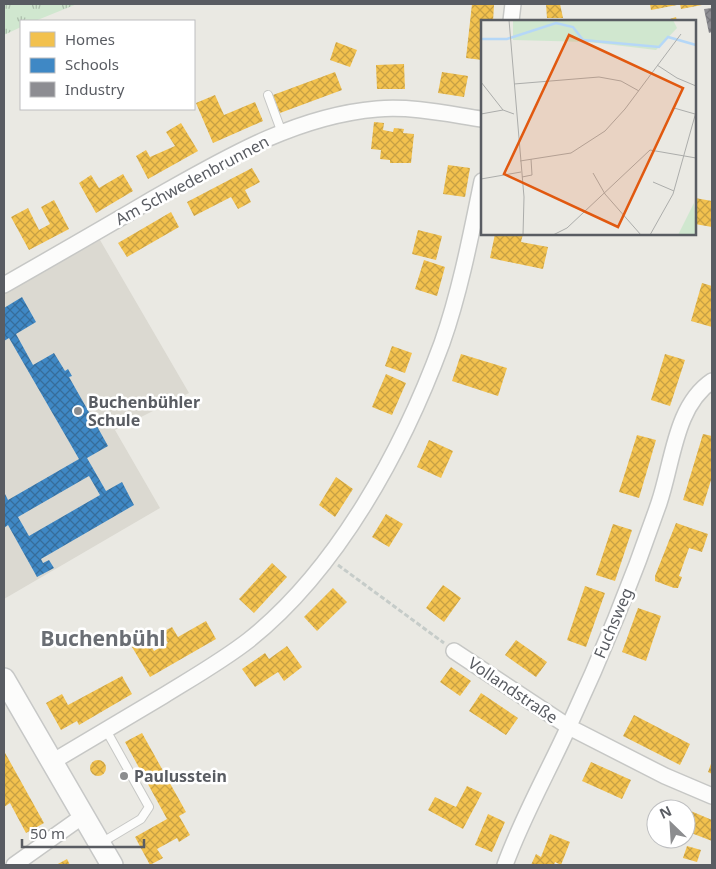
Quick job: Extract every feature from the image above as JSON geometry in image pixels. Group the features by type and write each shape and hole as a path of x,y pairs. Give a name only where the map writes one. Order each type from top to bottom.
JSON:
{"street":[{"path":"511,20 513,4"},
{"name":"Am Schwedenbrunnen","path":"4,285 216,164 255,143 282,133 323,119 379,109 422,110 481,119"},
{"path":"52,762 220,662 250,640 292,602 329,559 373,490 415,408 442,342 468,246 481,186"},
{"name":"Fuchsweg","path":"504,865 569,727 625,595 659,502 685,414 693,398 712,381"},
{"name":"Vollandstraße","path":"454,651 569,727 665,776 712,796"},
{"path":"4,679 112,865"},
{"path":"14,865 84,816"}],"lane":[{"path":"268,95 282,133"},
{"path":"100,844 141,819 149,807 106,730"}],"path":[{"name":"Vollandstraße","path":"329,559 454,651"}],"shaded area":[{"name":"Buchenbühler Schule","path":"100,240 189,393 115,430 160,508 4,599 4,294"}],"green space":[{"path":"4,4 77,4 37,20 20,20 20,27 4,35"}],"building: Homes":[{"path":"472,4 494,5 493,20 481,20 481,60 466,58"},
{"path":"546,4 560,4 563,18 547,18"},
{"path":"650,4 677,4 677,5 651,10"},
{"path":"680,4 702,4 702,5 681,9"},
{"path":"336,42 357,50 350,67 330,60"},
{"path":"404,64 405,89 377,89 376,65"},
{"path":"335,72 342,90 280,113 273,95"},
{"path":"442,72 468,76 464,97 438,93"},
{"path":"215,95 224,115 255,102 263,121 213,143 196,103"},
{"path":"374,122 384,123 383,130 393,132 394,128 404,129 403,133 414,134 411,163 390,163 390,160 380,159 381,150 371,149"},
{"path":"181,123 198,151 148,179 136,156 146,150 150,157 175,146 166,132"},
{"path":"448,165 470,168 465,197 443,194"},
{"path":"252,168 260,182 245,190 251,202 238,209 231,197 194,216 187,202"},
{"path":"123,174 133,191 96,213 79,183 91,175 99,188"},
{"path":"696,198 712,201 712,227 696,224"},
{"path":"54,200 69,229 29,250 11,217 28,208 39,230 50,224 41,207"},
{"path":"171,212 179,227 127,257 118,243"},
{"path":"418,230 442,236 436,260 412,254"},
{"path":"495,235 523,235 521,242 548,247 543,269 490,258"},
{"path":"424,260 445,267 437,296 415,289"},
{"path":"702,283 712,286 712,327 691,321"},
{"path":"392,346 412,353 405,373 385,366"},
{"path":"461,354 507,368 498,396 452,381"},
{"path":"665,354 685,360 670,406 651,400"},
{"path":"386,374 406,383 392,415 372,407"},
{"path":"703,434 712,436 712,477 703,506 683,500"},
{"path":"637,435 656,440 639,498 619,492"},
{"path":"429,440 453,451 441,478 417,467"},
{"path":"336,477 353,489 335,517 319,505"},
{"path":"386,514 403,524 389,547 372,537"},
{"path":"676,523 708,534 702,552 689,548 679,576 682,577 678,588 674,588 655,581 655,576"},
{"path":"613,524 632,530 615,581 596,575"},
{"path":"272,563 287,577 254,613 239,599"},
{"path":"443,585 461,598 444,622 426,608"},
{"path":"585,586 605,593 586,647 567,640"},
{"path":"333,588 347,602 317,631 304,617"},
{"path":"638,608 661,616 646,661 622,652"},
{"path":"206,621 216,639 150,677 132,647 147,639 154,651 168,643 161,633 172,627 178,637"},
{"path":"516,640 547,662 536,677 505,655"},
{"path":"287,646 302,667 284,681 278,672 255,687 242,669 265,653 269,659"},
{"path":"451,667 471,681 460,696 440,682"},
{"path":"122,676 132,694 79,725 77,721 61,730 46,703 62,694 68,705"},
{"path":"481,693 518,718 506,735 469,711"},
{"path":"634,715 690,744 680,765 623,736"},
{"path":"142,733 186,812 179,816 190,835 179,842 177,838 157,849 163,858 150,865 135,837 167,819 125,742"},
{"path":"4,751 44,823 26,833 10,803 4,807"},
{"path":"98,760 106,768 98,776 90,768"},
{"path":"712,761 712,774 708,772"},
{"path":"591,762 631,780 622,799 582,781"},
{"path":"467,786 482,793 463,829 428,810 435,797 456,807"},
{"path":"696,813 712,820 712,841 696,835"},
{"path":"488,814 505,822 492,852 475,845"},
{"path":"550,834 570,842 561,865 555,862 554,865 531,865 536,854 541,857"},
{"path":"686,849 701,850 697,862 683,858"},
{"path":"67,859 70,865 56,865"}],"building: Schools":[{"path":"22,297 36,322 16,334 33,365 54,353 65,371 68,369 72,376 69,377 94,421 97,420 101,426 98,428 108,446 87,458 106,491 122,482 134,505 41,559 43,563 49,560 54,568 37,577 8,525 4,528 4,492 8,500 79,459 9,338 4,341 4,308","holes":["89,476 100,495 29,536 18,517"]}],"building: Industry":[{"path":"712,8 712,32 709,33 704,9"}],"place":[{"name":"Buchenbühler Schule","path":"78,411"},
{"name":"Paulusstein","path":"124,776"}],"district":[{"name":"Buchenbühl","path":"103,638"}]}
